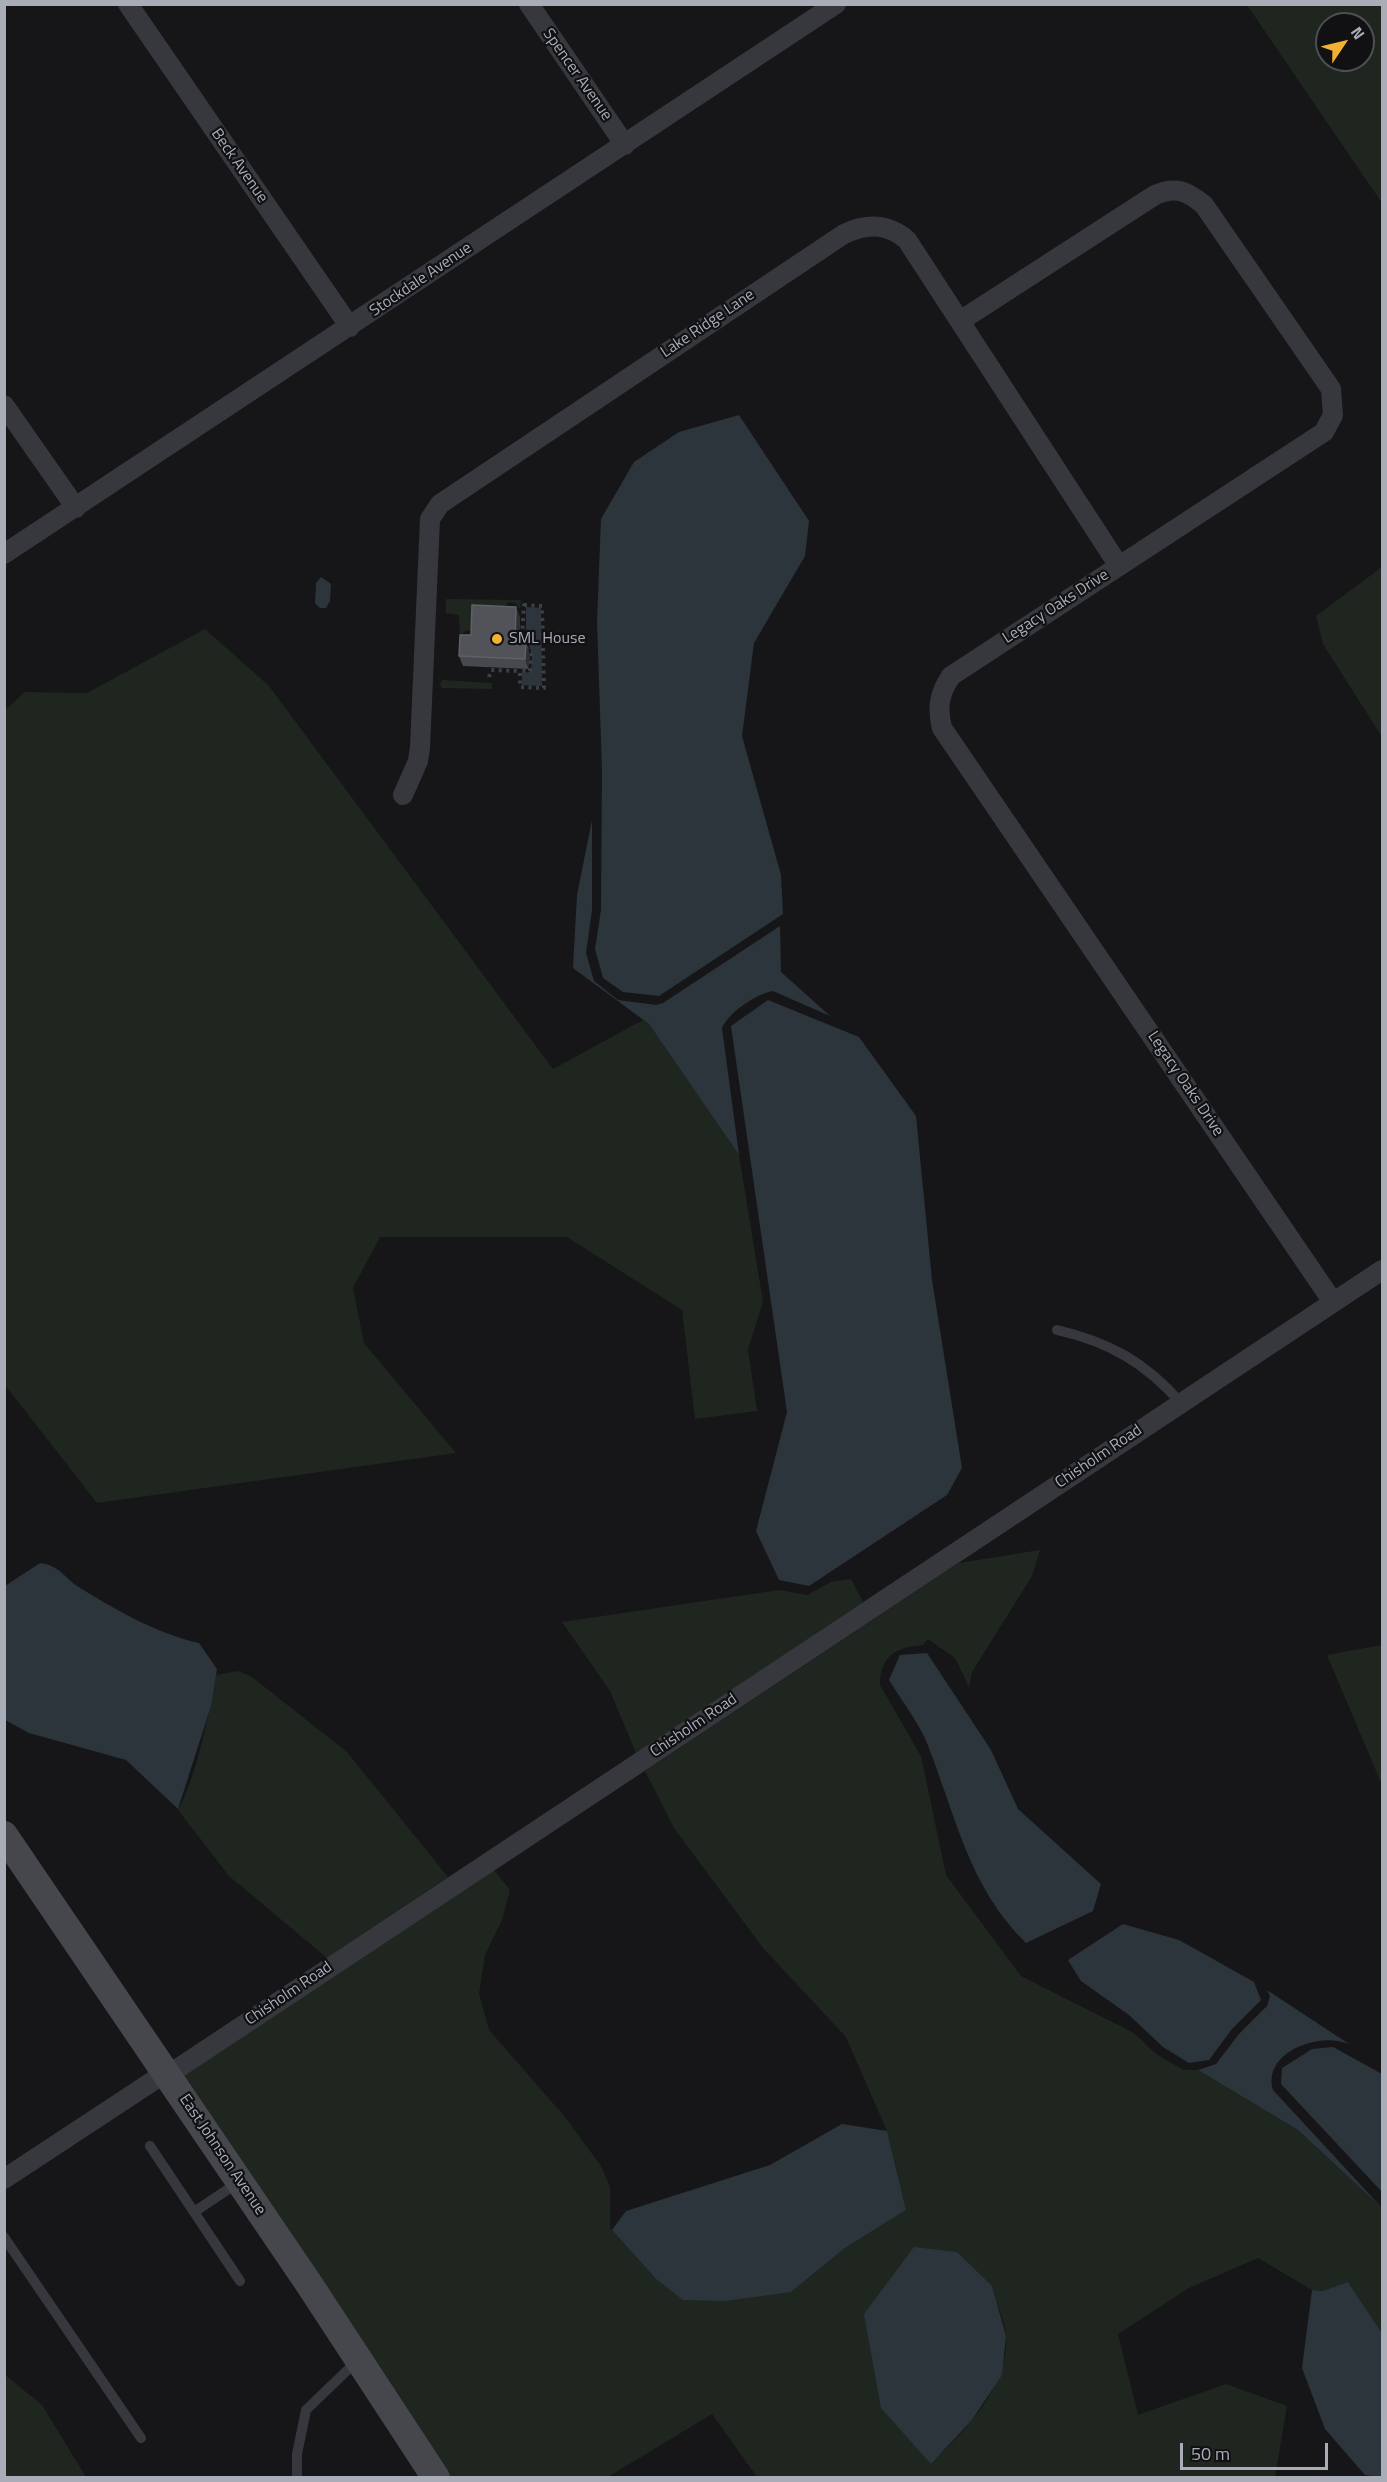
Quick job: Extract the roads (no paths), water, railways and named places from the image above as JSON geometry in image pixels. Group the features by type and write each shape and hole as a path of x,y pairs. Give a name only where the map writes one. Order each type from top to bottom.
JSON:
{"main road":[{"name":"East Johnson Avenue","path":"4,1835 240,2182 436,2478"}],"street":[{"name":"Beck Avenue","path":"128,4 350,327"},
{"name":"Spencer Avenue","path":"529,4 626,145"},
{"name":"Stockdale Avenue","path":"4,554 626,145 836,4"},
{"name":"Legacy Oaks Drive","path":"960,321 1155,195 1168,190 1186,190 1204,205 1331,389 1333,415 1324,432 951,676 941,692 938,710 942,728 1333,1302"},
{"name":"Lake Ridge Lane","path":"403,795 418,761 420,747 430,519 440,504 834,240 859,227 874,226 894,229 907,240 1119,566"},
{"path":"4,405 76,507"},
{"name":"Chisholm Road","path":"4,2179 159,2077 168,2075 1383,1270"}],"lane":[{"path":"1057,1330 1087,1337 1117,1351 1154,1375 1181,1403"},
{"path":"150,2146 240,2281"},
{"path":"194,2212 240,2182"},
{"path":"4,2237 141,2438"},
{"path":"297,2478 297,2454 306,2410 358,2360"}],"place":[{"name":"SML House","path":"497,639"}]}
